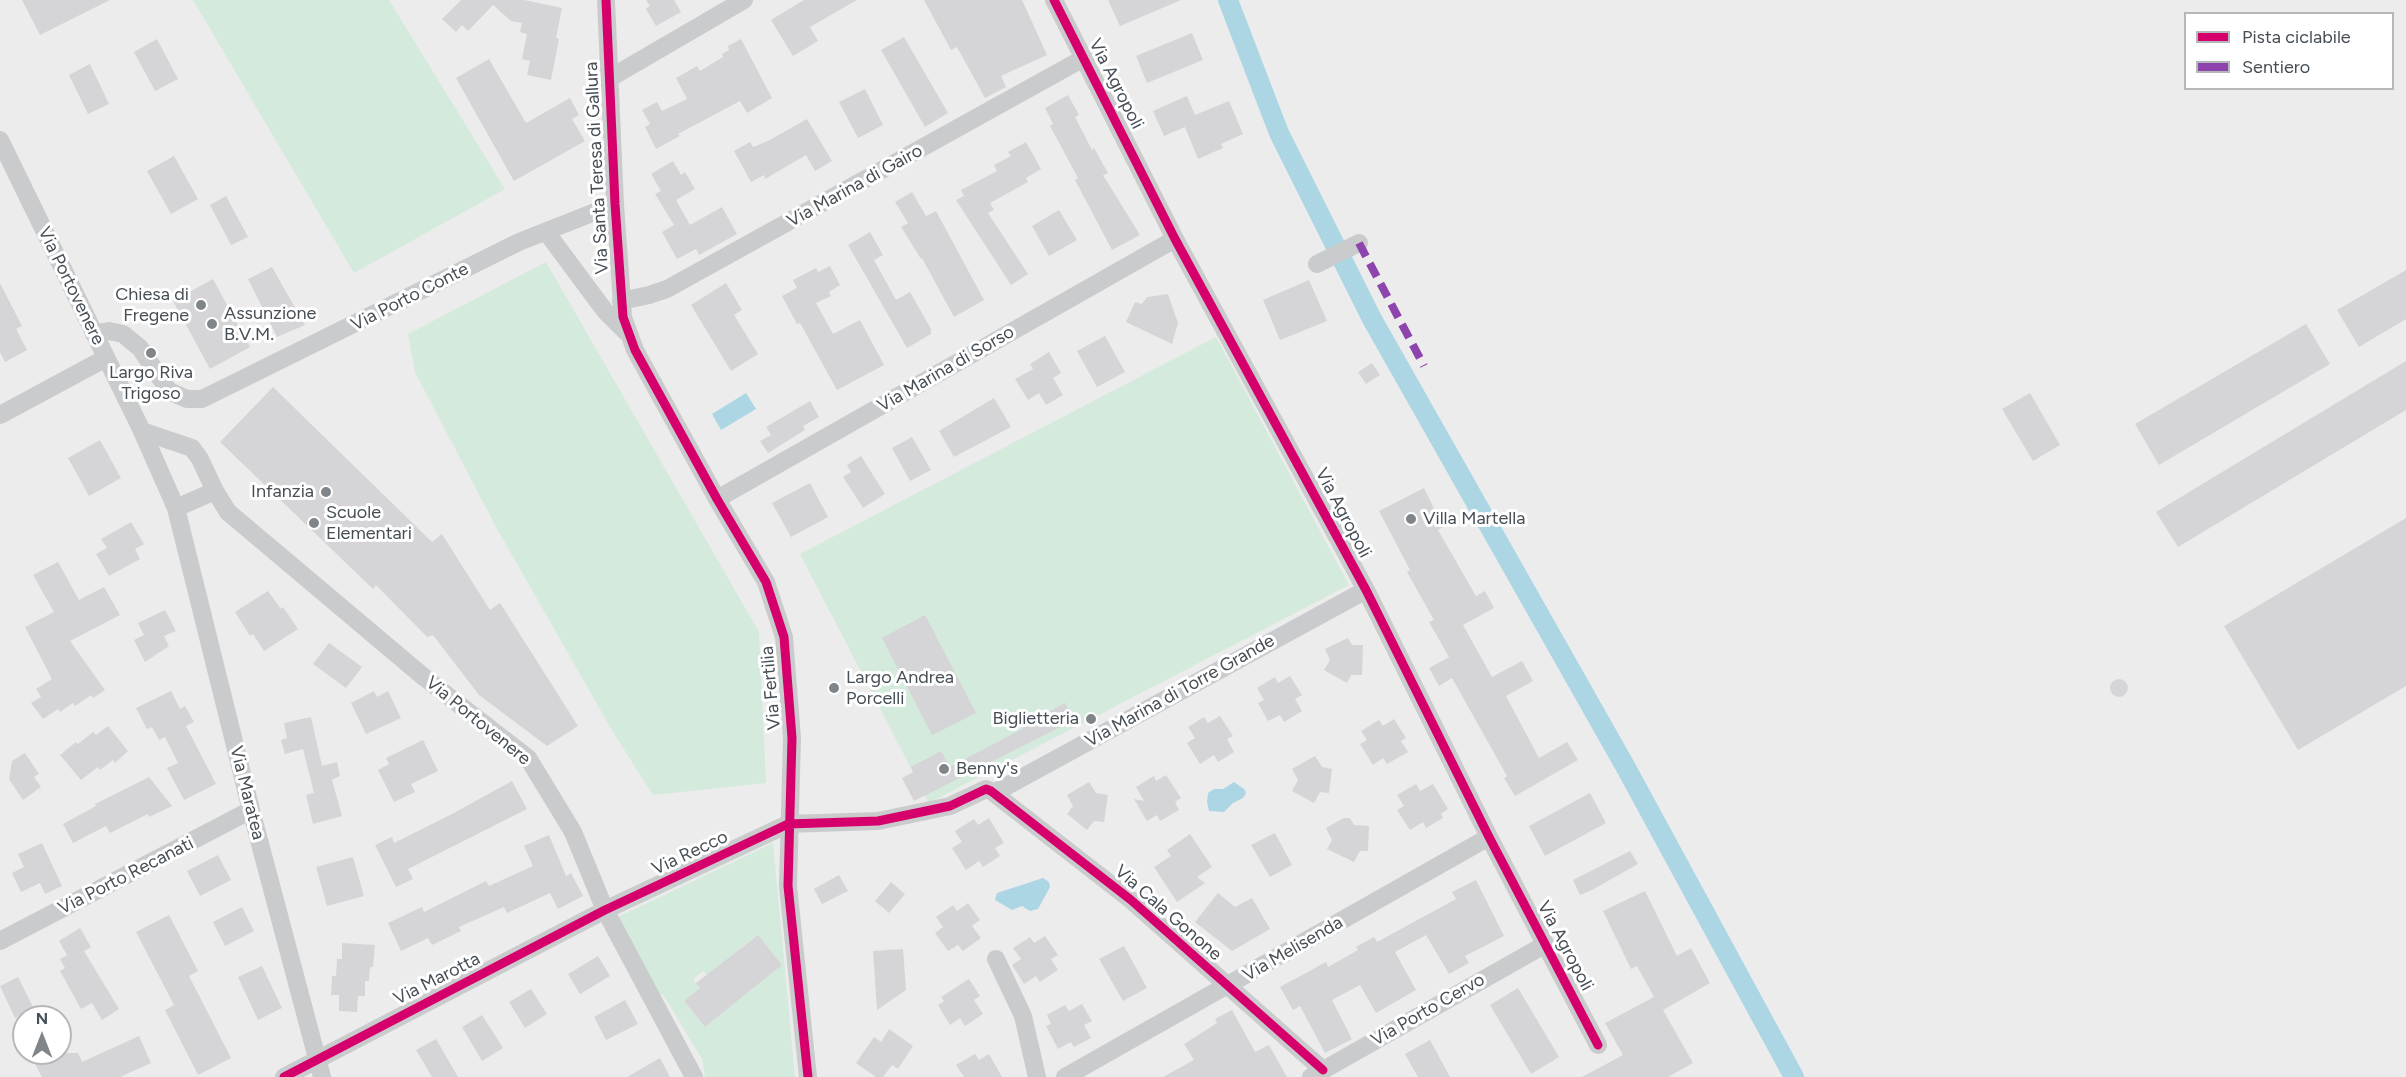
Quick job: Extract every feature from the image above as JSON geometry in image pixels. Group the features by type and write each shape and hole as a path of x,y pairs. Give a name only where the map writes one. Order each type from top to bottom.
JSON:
{"street":[{"name":"Via Santa Teresa di Gallura","path":"606,0 621,301 628,333"},
{"path":"610,78 744,0"},
{"name":"Via Agropoli","path":"1054,0 1175,238 1366,590 1489,837 1598,1045"},
{"name":"Via Marina di Gairo","path":"621,301 667,289 1084,57"},
{"name":"Via Portovenere","path":"0,140 142,431 176,508"},
{"name":"Via Porto Conte","path":"94,334 113,331 131,340 172,393 191,400 208,398 519,242 548,233 615,204"},
{"path":"548,233 605,310 628,333"},
{"name":"Via Marina di Sorso","path":"717,499 1175,238"},
{"path":"1317,264 1352,246"},
{"name":"Via Fertilia","path":"628,333 635,350 717,499 766,582 784,636 792,738 788,886 808,1077"},
{"path":"0,415 106,358"},
{"name":"Via Portovenere","path":"142,431 192,448 228,512 425,678 528,758 573,832 605,910 694,1077"},
{"path":"176,508 215,491"},
{"name":"Via Maratea","path":"176,508 319,1068"},
{"name":"Via Marina di Torre Grande","path":"788,824 878,821 950,806 990,791 1366,590"},
{"name":"Via Cala Gonone","path":"990,791 1131,900 1317,1074"},
{"name":"Via Porto Recanati","path":"0,941 252,810"},
{"name":"Via Recco","path":"605,910 788,824"},
{"name":"Via Melisenda","path":"1065,1077 1489,837"},
{"name":"Via Marotta","path":"284,1077 319,1068 605,910"},
{"name":"Via Porto Cervo","path":"1317,1074 1546,944"},
{"path":"996,959 1023,1016 1037,1077"}],"green space":[{"path":"193,0 389,0 505,189 354,273"},
{"path":"546,262 759,632 766,783 653,795 613,732 496,527 415,372 408,334"},
{"path":"1216,337 1349,585 929,803 800,554"},
{"path":"773,843 795,1077 705,1077 702,1059 664,996 653,990 618,917","holes":["757,935 782,965 705,1027 684,1001 700,988 693,979 703,971 707,975"]}],"water":[{"path":"746,393 756,409 721,430 712,414"},
{"path":"1234,782 1244,789 1246,793 1243,798 1233,803 1224,812 1209,811 1208,793 1214,789 1223,789"},
{"path":"1043,878 1049,882 1050,887 1038,909 1030,911 1022,906 1012,910 995,900 997,893"}],"building":[{"path":"22,0 110,0 40,35"},
{"path":"461,0 524,0 562,8 551,80 527,75 530,61 522,59 527,34 520,32 522,23 511,21 493,5 468,31 462,25 456,32 442,19"},
{"path":"646,0 674,0 681,12 656,26 646,9 650,6"},
{"path":"804,0 857,0 810,27 818,41 793,56 771,20"},
{"path":"924,0 1022,0 1047,55 1001,76 1006,87 985,98 957,47 951,50"},
{"path":"1108,0 1181,0 1120,26"},
{"path":"1192,33 1203,60 1147,83 1136,56"},
{"path":"904,37 948,113 925,127 881,50"},
{"path":"157,39 178,79 155,91 134,52"},
{"path":"741,39 772,98 747,113 740,101 678,134 680,136 656,149 645,127 650,124 642,110 657,102 662,111 687,99 676,78 697,66 700,71 723,57 722,54 729,50 728,46"},
{"path":"489,59 526,123 570,98 579,115 572,119 585,141 514,181 456,78"},
{"path":"90,64 109,104 88,114 69,75"},
{"path":"865,89 883,125 858,138 839,102"},
{"path":"1068,95 1079,115 1075,117 1092,150 1094,148 1108,173 1103,175 1140,235 1112,250 1050,126 1053,124 1045,108"},
{"path":"1187,96 1195,115 1229,101 1243,134 1221,144 1223,148 1198,159 1185,127 1164,136 1153,111"},
{"path":"807,119 832,161 815,171 806,155 765,179 764,175 751,182 734,151 750,142 753,147 768,141"},
{"path":"1026,142 1041,169 1026,178 1028,182 990,203 994,210 988,213 1028,274 1011,285 956,200 964,196 961,190 997,171 994,165 1011,156 1008,152"},
{"path":"174,156 198,199 171,214 147,171"},
{"path":"673,161 681,175 685,172 695,189 676,200 690,225 722,207 737,234 699,255 696,249 677,259 662,232 674,225 655,194 661,191 651,174"},
{"path":"912,192 926,216 936,211 984,300 954,317 922,258 901,227 908,223 895,202"},
{"path":"226,196 248,237 231,245 210,205"},
{"path":"1059,210 1077,240 1049,256 1032,226"},
{"path":"870,232 883,255 874,260 896,300 910,292 931,329 931,334 907,348 848,245"},
{"path":"830,266 840,285 829,292 831,296 816,303 833,334 860,320 884,365 837,390 800,323 797,324 782,296 797,288 793,280 816,268 818,272"},
{"path":"272,267 305,325 277,337 248,279"},
{"path":"2406,270 2406,319 2359,347 2337,310"},
{"name":"Assunzione B.V.M.","path":"213,279 250,347 210,369 173,301"},
{"path":"1309,280 1327,321 1280,340 1263,300"},
{"path":"0,283 22,326 16,329 27,350 5,362 0,352"},
{"path":"726,283 742,310 734,315 758,354 731,371 691,305"},
{"path":"1168,294 1178,323 1172,344 1126,322 1135,302 1142,304 1147,297"},
{"path":"2306,324 2330,364 2159,465 2135,424"},
{"path":"1105,336 1125,372 1097,387 1077,351"},
{"path":"1049,352 1061,373 1053,378 1063,395 1046,405 1039,393 1028,400 1015,379 1033,369 1030,364"},
{"path":"2406,361 2406,410 2178,547 2156,512"},
{"path":"1372,363 1380,375 1366,384 1358,372"},
{"path":"273,387 432,542 442,534 490,610 500,603 578,726 547,746 479,695 433,635 427,637 376,585 373,589 220,442"},
{"path":"2030,393 2060,445 2033,461 2002,409"},
{"path":"994,398 1011,427 954,457 939,431"},
{"path":"810,401 819,417 803,426 805,430 768,453 760,441 771,435 766,427"},
{"path":"912,437 931,470 910,481 892,448"},
{"path":"100,440 121,478 89,496 68,458"},
{"path":"861,456 885,494 863,508 843,477 851,472 847,465"},
{"path":"810,483 828,517 791,537 772,503"},
{"path":"1424,488 1443,527 1438,530 1476,596 1485,591 1494,608 1463,625 1492,677 1522,661 1533,681 1506,696 1539,758 1567,742 1578,760 1515,796 1504,778 1507,776 1452,678 1439,686 1429,668 1449,657 1429,622 1434,620 1407,572 1410,570 1379,511"},
{"path":"2406,518 2406,686 2298,750 2224,626"},
{"path":"131,522 144,544 135,549 140,559 109,576 96,554 107,548 101,539"},
{"path":"58,562 79,600 104,587 120,615 70,641 105,690 93,698 91,695 75,706 73,703 60,712 58,709 43,719 31,703 41,697 36,689 52,679 25,627 54,612 33,575"},
{"path":"268,591 281,609 283,607 298,629 264,651 253,634 250,636 235,612"},
{"path":"165,610 176,631 164,636 169,646 145,662 134,640 144,635 138,623"},
{"path":"925,615 976,713 932,735 882,638"},
{"path":"1348,638 1352,645 1363,645 1362,675 1351,675 1347,683 1324,670 1330,660 1325,649"},
{"path":"329,643 362,667 346,688 313,664"},
{"path":"1290,676 1302,695 1295,699 1302,711 1284,722 1280,715 1268,721 1258,703 1264,700 1257,688 1275,677 1278,683"},
{"path":"2119,679 2125,682 2128,688 2125,694 2119,697 2113,694 2110,688 2113,682"},
{"path":"171,691 180,709 185,706 194,722 186,726 216,784 184,800 167,768 178,763 165,737 159,740 152,727 147,729 136,708"},
{"path":"374,691 377,697 388,691 401,718 366,734 351,703"},
{"name":"Benny's","path":"1065,703 1074,720 914,801 902,778 913,772 911,767 941,751 950,767 1024,728 1023,726"},
{"path":"1220,716 1233,736 1227,739 1234,752 1218,762 1214,755 1200,764 1187,743 1195,738 1188,727 1204,717 1208,723"},
{"path":"311,717 322,766 337,762 340,776 332,780 342,816 313,824 306,795 314,793 303,749 285,754 281,740 287,738 284,723"},
{"path":"1394,719 1406,738 1401,741 1408,752 1387,764 1383,758 1373,765 1360,744 1367,740 1361,731 1379,720 1383,726"},
{"path":"108,726 128,751 115,763 113,760 100,770 98,767 81,780 60,755 76,742 78,744 93,732 96,735"},
{"path":"423,740 438,771 411,784 415,792 394,802 378,770 389,764 386,758"},
{"path":"25,753 39,774 34,777 41,787 23,800 9,779 12,761"},
{"path":"1315,756 1322,767 1332,769 1329,793 1320,792 1314,803 1292,791 1298,780 1292,769"},
{"path":"1166,775 1181,798 1175,802 1179,810 1160,821 1157,815 1147,821 1134,799 1144,801 1136,787 1154,776 1156,781"},
{"path":"149,777 172,806 149,817 148,814 110,833 106,826 73,843 63,824 96,806 95,804"},
{"path":"512,781 527,809 408,869 413,879 396,887 375,845 392,837 394,843"},
{"path":"1089,782 1096,793 1108,795 1104,822 1094,821 1087,830 1067,814 1073,806 1067,795"},
{"path":"1416,784 1420,791 1433,784 1448,809 1441,814 1443,818 1426,828 1423,822 1410,830 1397,810 1404,806 1397,795"},
{"path":"1590,793 1606,823 1545,856 1529,826"},
{"path":"989,818 1004,843 995,848 1000,856 983,867 979,861 966,870 952,848 962,842 955,831 974,819 978,825"},
{"path":"1344,818 1350,818 1354,825 1369,826 1368,851 1360,851 1354,862 1327,849 1332,840 1326,828"},
{"path":"1275,833 1292,865 1270,877 1251,845"},
{"path":"1190,834 1212,867 1197,877 1205,883 1177,902 1154,867 1171,856 1167,850"},
{"path":"549,835 566,876 571,873 583,896 558,909 550,893 507,913 504,907 459,927 461,931 432,945 428,938 401,951 388,923 422,907 424,912 486,881 489,886 533,866 524,846"},
{"path":"42,843 62,886 45,894 40,883 21,892 12,873 24,867 18,854"},
{"path":"1630,851 1638,864 1580,895 1573,880"},
{"path":"218,855 231,880 200,896 187,871"},
{"path":"353,857 364,896 327,906 316,867"},
{"path":"839,875 848,891 822,904 814,889"},
{"path":"1476,880 1504,936 1465,956 1469,963 1449,974 1426,935 1395,952 1416,990 1376,1013 1360,985 1332,1000 1352,1039 1325,1053 1300,1006 1293,1010 1280,987 1326,962 1328,967 1358,950 1356,947 1374,937 1377,942 1456,899 1452,892"},
{"path":"891,882 905,894 889,913 875,901"},
{"path":"1645,891 1677,956 1691,948 1710,983 1663,1010 1693,1063 1668,1077 1582,1077 1623,1055 1605,1023 1654,997 1637,966 1631,969 1603,911"},
{"path":"1218,893 1235,907 1252,898 1270,929 1232,951 1195,922"},
{"path":"968,903 980,920 972,926 981,938 963,951 958,945 948,951 935,933 943,927 936,917 953,905 957,911"},
{"path":"242,907 254,931 225,946 213,922"},
{"path":"169,915 198,971 189,976 231,1058 198,1075 165,1010 174,1005 136,932"},
{"path":"80,928 91,947 84,951 119,1009 102,1020 92,1003 81,1009 60,971 65,968 60,959 67,955 59,941"},
{"path":"758,935 782,965 705,1027 684,1001 700,988 696,983"},
{"path":"1045,936 1058,955 1051,959 1058,970 1040,982 1036,976 1024,984 1012,965 1021,959 1013,948 1030,937 1034,943"},
{"path":"342,943 375,945 373,967 370,967 369,981 365,981 365,996 358,996 357,1012 339,1011 339,995 331,995 332,976 336,976 337,959 342,959"},
{"path":"1124,946 1147,988 1123,1001 1099,959"},
{"path":"903,949 906,990 877,1010 873,951"},
{"path":"598,956 610,976 580,994 568,974"},
{"path":"262,966 282,1008 258,1020 238,977"},
{"path":"18,977 32,1005 12,1005 12,1012 0,986"},
{"path":"969,979 980,996 974,1000 983,1014 965,1026 960,1018 950,1025 938,1005 944,1001 941,997"},
{"path":"1518,988 1559,1057 1531,1074 1490,1005"},
{"path":"531,989 547,1014 525,1028 509,1002"},
{"path":"625,1000 638,1024 606,1040 594,1017"},
{"path":"1082,1004 1092,1021 1084,1025 1091,1038 1074,1047 1071,1042 1058,1049 1046,1026 1051,1024 1047,1015 1065,1005 1069,1011"},
{"path":"1232,1010 1255,1052 1269,1045 1287,1077 1163,1077 1194,1060 1184,1044 1217,1023 1215,1019"},
{"path":"482,1015 503,1048 482,1061 462,1027"},
{"path":"889,1029 913,1046 898,1069 892,1065 883,1077 876,1077 856,1063 874,1037 881,1042"},
{"path":"139,1036 151,1063 120,1077 42,1077 36,1065 72,1065 72,1053 78,1053 82,1062"},
{"path":"436,1039 458,1077 432,1077 416,1050"},
{"path":"1430,1040 1450,1077 1418,1077 1405,1054"},
{"path":"975,1054 979,1060 989,1054 1002,1077 964,1077 956,1065"},
{"path":"660,1058 670,1077 627,1077"}],"waterway":[{"path":"1228,0 1279,133 1372,319 1625,766 1794,1077"}],"marked path":[{"path":"1359,243 1424,366"}],"cycle path":[{"path":"606,0 615,204 623,317 635,350 717,499 766,582 784,637 792,738 788,886 808,1077"},
{"path":"1054,0 1175,239 1366,590 1489,837 1598,1045"},
{"path":"284,1077 605,910 788,824 878,821 950,806 986,789 1131,900 1323,1070"}],"place":[{"name":"Chiesa di Fregene","path":"201,305"},
{"name":"Assunzione B.V.M.","path":"212,324"},
{"name":"Largo Riva Trigoso","path":"151,353"},
{"name":"Infanzia","path":"326,492"},
{"name":"Villa Martella","path":"1411,519"},
{"name":"Scuole Elementari","path":"314,523"},
{"name":"Largo Andrea Porcelli","path":"834,688"},
{"name":"Biglietteria","path":"1091,719"},
{"name":"Benny's","path":"944,769"}]}
